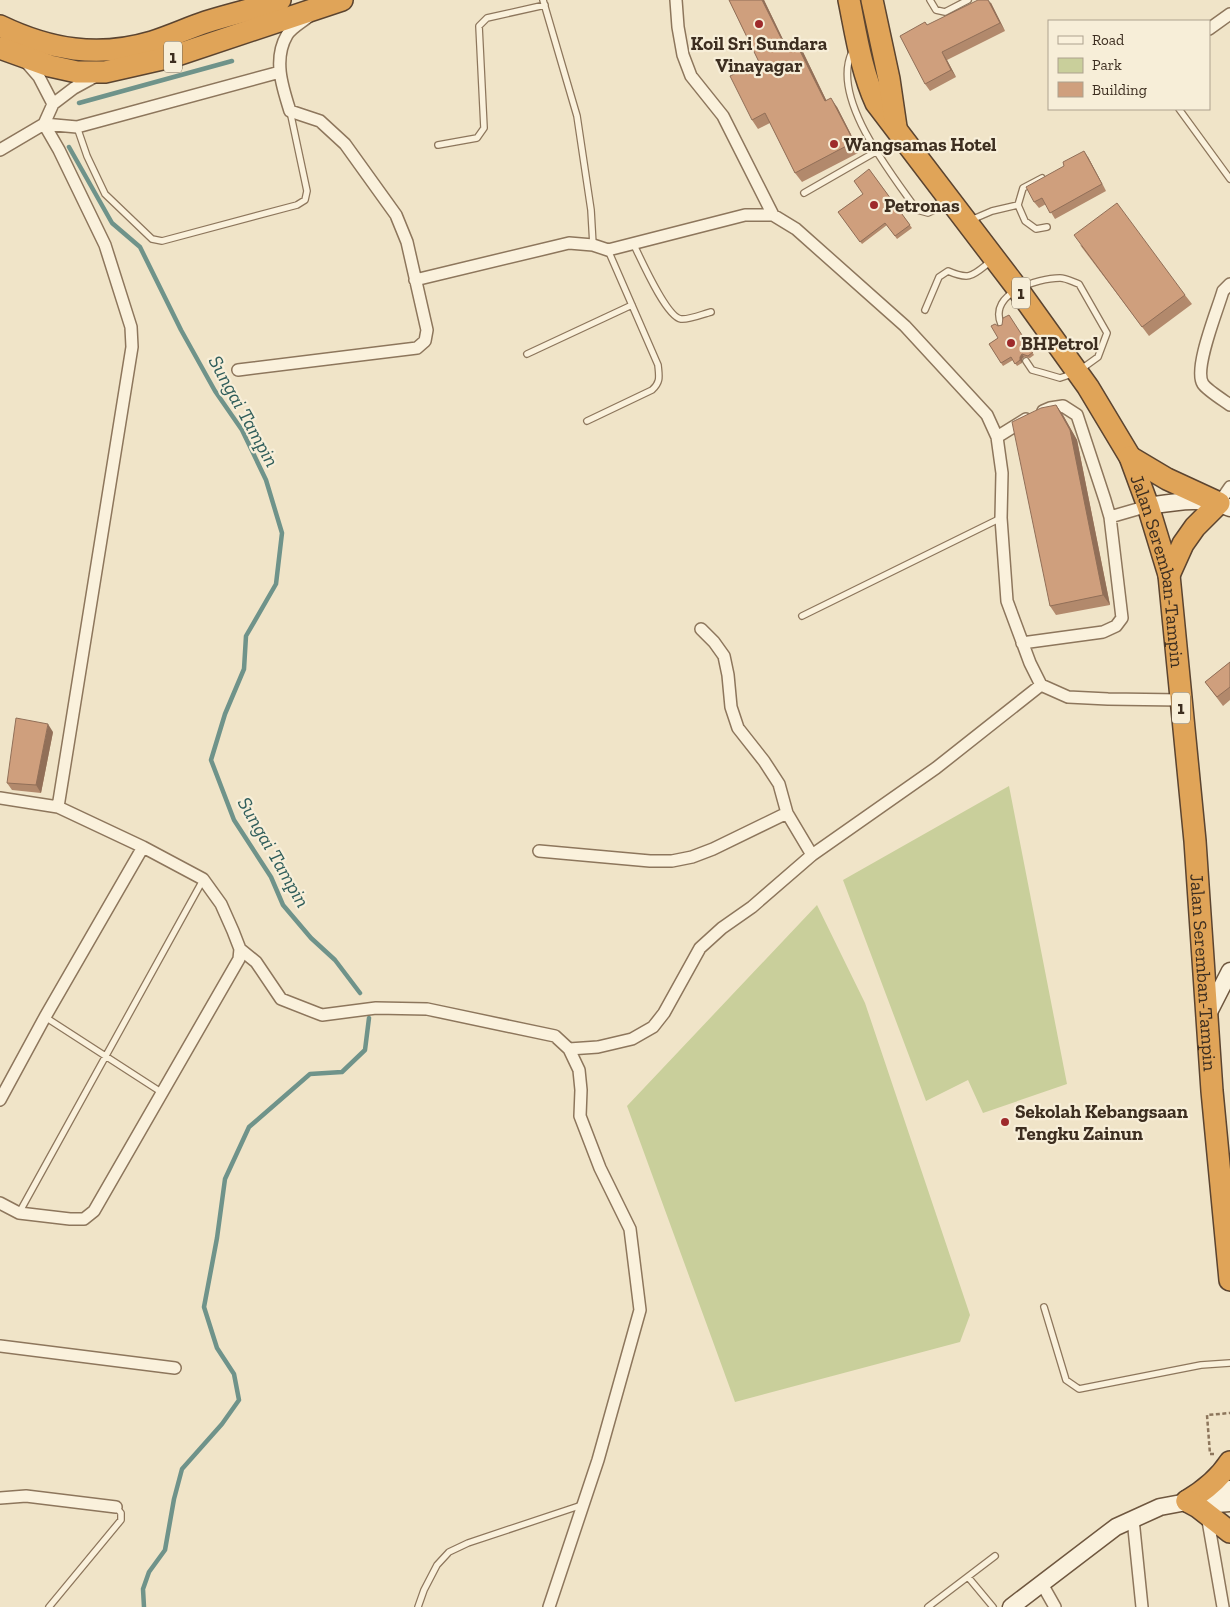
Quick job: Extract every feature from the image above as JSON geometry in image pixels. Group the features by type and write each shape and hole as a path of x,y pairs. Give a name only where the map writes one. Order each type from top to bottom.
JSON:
{"highway":[{"name":"1","path":"0,26 38,42 79,51 113,50 151,42 207,22 280,0"},
{"name":"1","path":"0,48 50,66 76,72 105,72 171,57 342,0"},
{"name":"1","path":"849,0 870,90 876,103 899,132"},
{"name":"Jalan Seremban-Tampin","path":"872,0 899,132 1017,288 1088,386 1130,457 1148,506 1169,575 1195,841 1207,1016 1228,1218 1230,1280"},
{"path":"1130,457 1167,479 1226,499 1195,527 1183,544 1169,575"},
{"path":"1230,1462 1220,1476 1199,1494 1201,1503 1230,1532"}],"street":[{"path":"676,0 683,55 691,76 723,116 773,215"},
{"path":"238,370 418,348 425,341 426,330 407,242 396,216 345,144 320,121 290,111 280,72 280,52 288,33 320,8"},
{"path":"1210,28 1230,14"},
{"path":"19,56 34,69 53,104"},
{"path":"0,150 44,124 53,104 74,88 105,72"},
{"path":"44,124 76,127 280,72"},
{"path":"44,124 59,150 105,245 131,327 132,347 58,807"},
{"path":"415,280 569,243 593,245 608,250 745,215 773,215 796,229 905,326 987,415 997,437 1002,474 1001,518 1007,601 1030,663 1042,685 1068,697 1108,700 1181,700"},
{"path":"1230,284 1223,291 1202,359 1200,375 1203,384 1230,405"},
{"path":"997,437 1019,423 1050,408 1062,406 1077,415 1093,458 1110,517 1122,618 1116,626 1103,632 1022,642"},
{"path":"1110,517 1148,506 1181,501 1226,499"},
{"path":"701,629 724,656 733,718 738,728 779,784 786,813 812,855"},
{"path":"569,1049 598,1047 632,1038 653,1027 664,1013 700,948 722,928 752,907 812,855 936,768 1042,685"},
{"path":"0,798 58,807 203,879 221,904 240,949 256,962 281,999 322,1015 376,1008 427,1009 555,1036 569,1049 579,1070 581,1090 580,1116 600,1168 630,1229 640,1310 598,1460 549,1607"},
{"path":"539,851 650,861 672,861 713,850 786,813"},
{"path":"0,1100 44,1017 143,848"},
{"path":"0,1203 19,1212 84,1219 94,1211 239,959 240,949"},
{"path":"1207,1016 1230,971"},
{"path":"0,1346 175,1368"},
{"path":"1201,1503 1217,1490 1230,1489"},
{"path":"0,1498 26,1496 116,1508"},
{"path":"1201,1503 1223,1607"},
{"path":"1011,1607 1116,1528 1133,1519 1160,1507 1201,1503 1230,1503"},
{"path":"1133,1519 1142,1607"},
{"path":"1042,1584 1055,1607"}],"lane":[{"path":"930,0 936,10 945,12 968,0"},
{"path":"438,145 477,138 484,128 479,26 487,18 544,3 577,116 591,210 593,245"},
{"path":"858,41 849,59 848,88 860,120 876,152 917,210 928,213 952,201"},
{"path":"1180,110 1230,179"},
{"path":"76,127 105,194 152,239 162,241 297,205 305,200 307,191 290,111"},
{"path":"804,193 876,152 899,132"},
{"path":"1042,178 1023,188 1018,205 1024,220 1036,229 1047,227"},
{"path":"967,222 992,211 1018,205"},
{"path":"634,243 663,301 676,317 681,320 711,312"},
{"path":"587,421 652,390 657,386 660,379 658,365 608,250"},
{"path":"925,310 939,277 948,271 963,277 975,274 994,258"},
{"path":"1001,324 998,318 1002,302 1017,288 1037,281 1062,278 1079,284 1107,333 1098,358 1077,373 1060,378 1032,370 1026,361"},
{"path":"527,354 632,305"},
{"path":"802,616 1001,518"},
{"path":"19,1212 203,879"},
{"path":"44,1017 161,1092"},
{"path":"1044,1307 1066,1380 1079,1389 1201,1365 1230,1363"},
{"path":"418,1607 424,1590 437,1565 449,1552 468,1543 583,1504"},
{"path":"48,1607 121,1520 121,1513 116,1508"},
{"path":"928,1607 995,1556"},
{"path":"968,1577 993,1607"}],"path":[{"path":"1210,1454 1207,1416 1230,1413"}],"green space":[{"path":"1009,786 1067,1084 983,1113 968,1080 926,1101 843,880"},
{"path":"817,905 865,1003 970,1315 960,1342 735,1402 627,1106"}],"building":[{"path":"729,0 762,0 786,48 796,43 825,101 831,98 854,142 795,173 765,113 752,120 730,76 759,62"},
{"path":"978,0 988,0 1000,23 942,52 951,70 925,84 900,36 925,22 927,25"},
{"path":"1084,151 1102,184 1050,213 1042,198 1034,202 1026,187 1064,166 1063,162"},
{"name":"Petronas","path":"869,169 910,225 895,236 885,223 860,242 838,212 863,194 854,181"},
{"path":"1117,203 1185,295 1142,327 1074,235"},
{"name":"BHPetrol","path":"1009,315 1033,352 1028,356 1022,354 1020,360 1015,364 1011,357 1001,363 989,344 998,338 991,326 995,324 998,326 1002,325 1003,318"},
{"path":"1056,405 1070,430 1103,595 1050,606 1012,422 1041,408"},
{"path":"1230,662 1230,687 1217,697 1205,682"},
{"path":"16,718 48,724 36,785 7,783"}],"waterway":[{"path":"79,103 232,61"},
{"name":"Sungai Tampin","path":"69,147 112,223 140,247 181,330 215,391 242,430 266,480 282,533 276,584 246,636 244,669 225,714 211,760 234,820 271,877 283,905 311,938 335,960 360,993"},
{"name":"Sungai Tampin","path":"144,1607 143,1589 149,1572 165,1550 174,1499 182,1469 222,1424 239,1400 234,1374 217,1348 204,1307 217,1238 225,1179 249,1127 310,1074 342,1072 365,1050 369,1018"}],"place":[{"name":"Koil Sri Sundara Vinayagar","path":"759,24"},
{"name":"Wangsamas Hotel","path":"834,144"},
{"name":"Petronas","path":"874,205"},
{"name":"BHPetrol","path":"1011,343"},
{"name":"Sekolah Kebangsaan Tengku Zainun","path":"1005,1122"}]}
